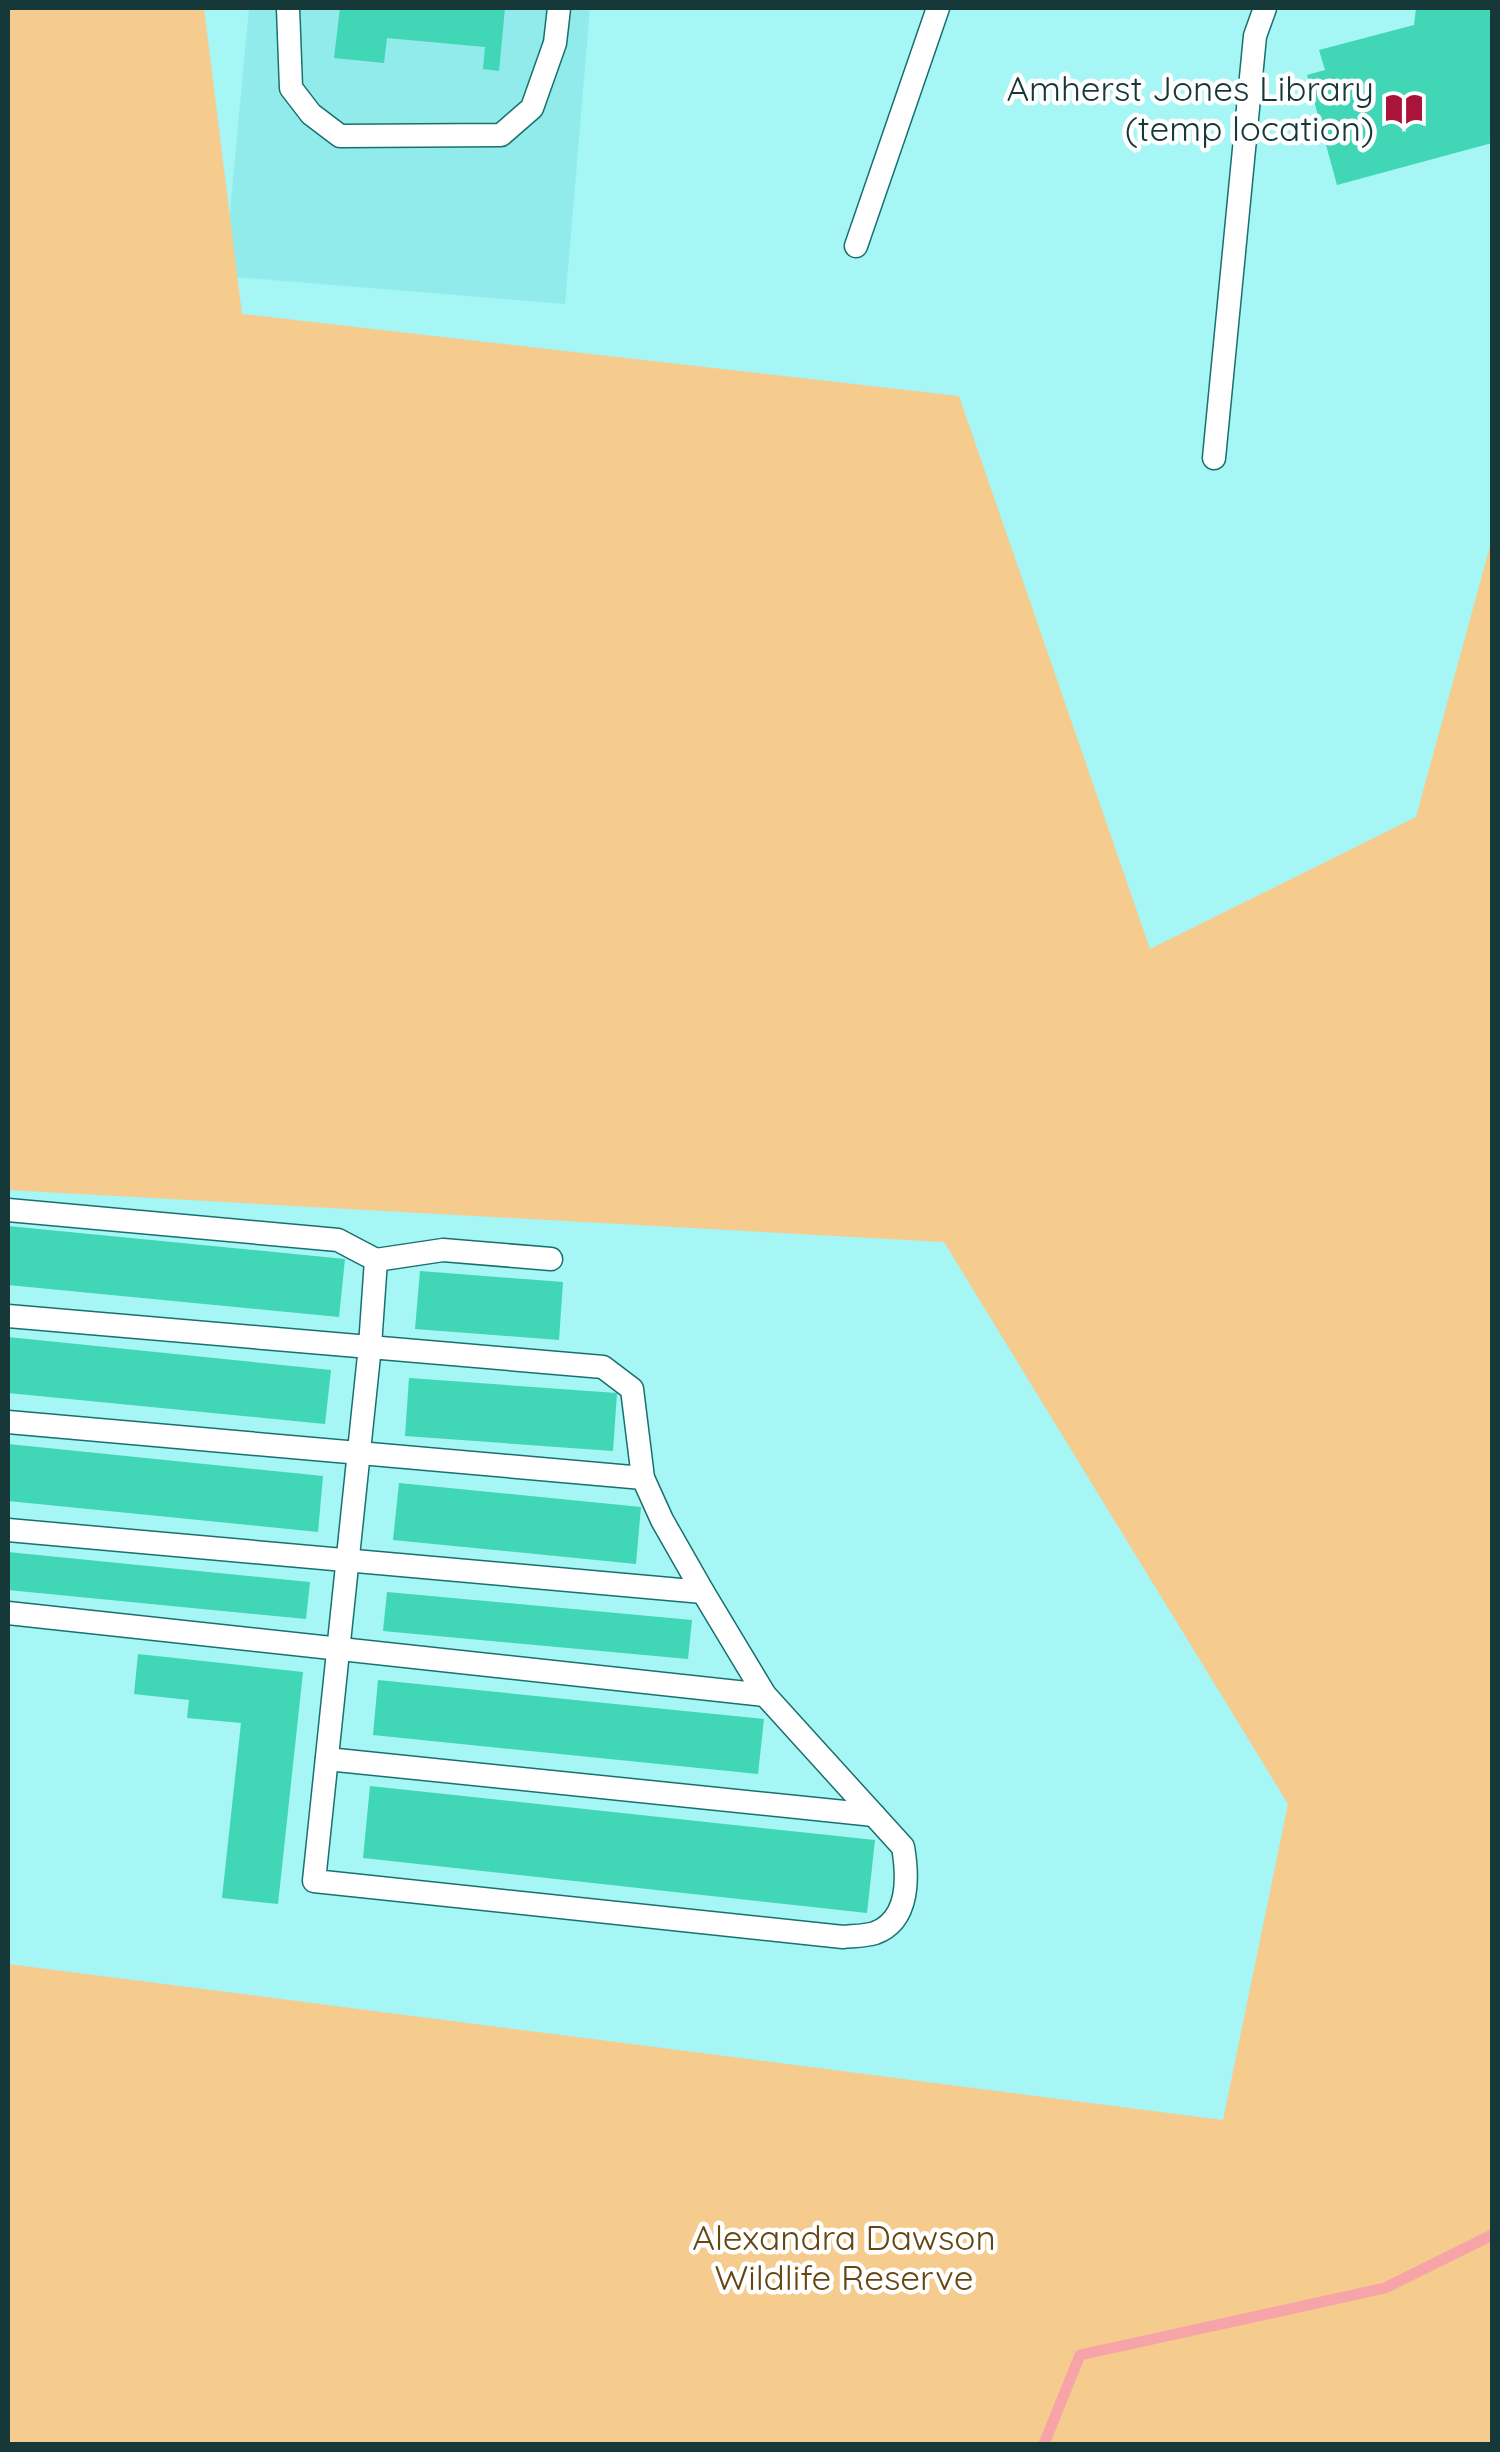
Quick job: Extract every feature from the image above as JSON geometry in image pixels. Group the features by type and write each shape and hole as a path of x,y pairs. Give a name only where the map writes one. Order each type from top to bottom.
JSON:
{"lane":[{"path":"288,8 291,88 311,114 340,136 501,135 532,108 555,43 559,8"},
{"path":"856,246 938,8"},
{"path":"1214,458 1255,36 1265,8"},
{"path":"8,1210 338,1240 376,1260 443,1250 552,1259"},
{"path":"8,1316 370,1346 603,1367 632,1389 643,1478 662,1520 765,1695 903,1847 908,1878 899,1913 877,1933 843,1938 314,1882 370,1346 376,1260"},
{"path":"8,1422 643,1478"},
{"path":"8,1530 703,1592"},
{"path":"8,1614 765,1695"},
{"path":"327,1759 874,1815"}],"shaded area":[{"path":"249,8 590,8 565,304 224,276"}],"green space":[{"name":"Alexandra Dawson Wildlife Reserve","path":"8,8 204,8 242,314 959,396 1150,949 1416,817 1492,539 1492,2444 8,2444 8,1964 1223,2120 1288,1804 944,1242 8,1190"}],"building":[{"path":"340,8 505,8 499,71 483,69 485,47 387,38 384,63 334,58"},
{"name":"Amherst Jones Library (temp location)","path":"1416,8 1492,8 1492,143 1337,185 1307,75 1325,70 1319,50 1414,25"},
{"path":"8,1226 345,1259 339,1317 8,1285"},
{"path":"420,1271 563,1282 559,1340 415,1329"},
{"path":"8,1337 331,1370 325,1424 8,1393"},
{"path":"409,1378 617,1393 613,1451 405,1436"},
{"path":"8,1444 323,1476 318,1532 8,1501"},
{"path":"399,1483 641,1507 636,1564 393,1540"},
{"path":"8,1552 310,1582 306,1619 8,1590"},
{"path":"387,1592 692,1620 688,1659 383,1631"},
{"path":"138,1654 303,1672 278,1904 222,1898 241,1723 187,1718 189,1700 134,1694"},
{"path":"378,1680 764,1719 758,1774 373,1735"},
{"path":"370,1786 875,1840 867,1913 363,1858"}],"waterway":[{"path":"1044,2444 1080,2355 1385,2288 1492,2235"}],"place":[{"name":"Amherst Jones Library (temp location)","path":"1404,109"}]}
